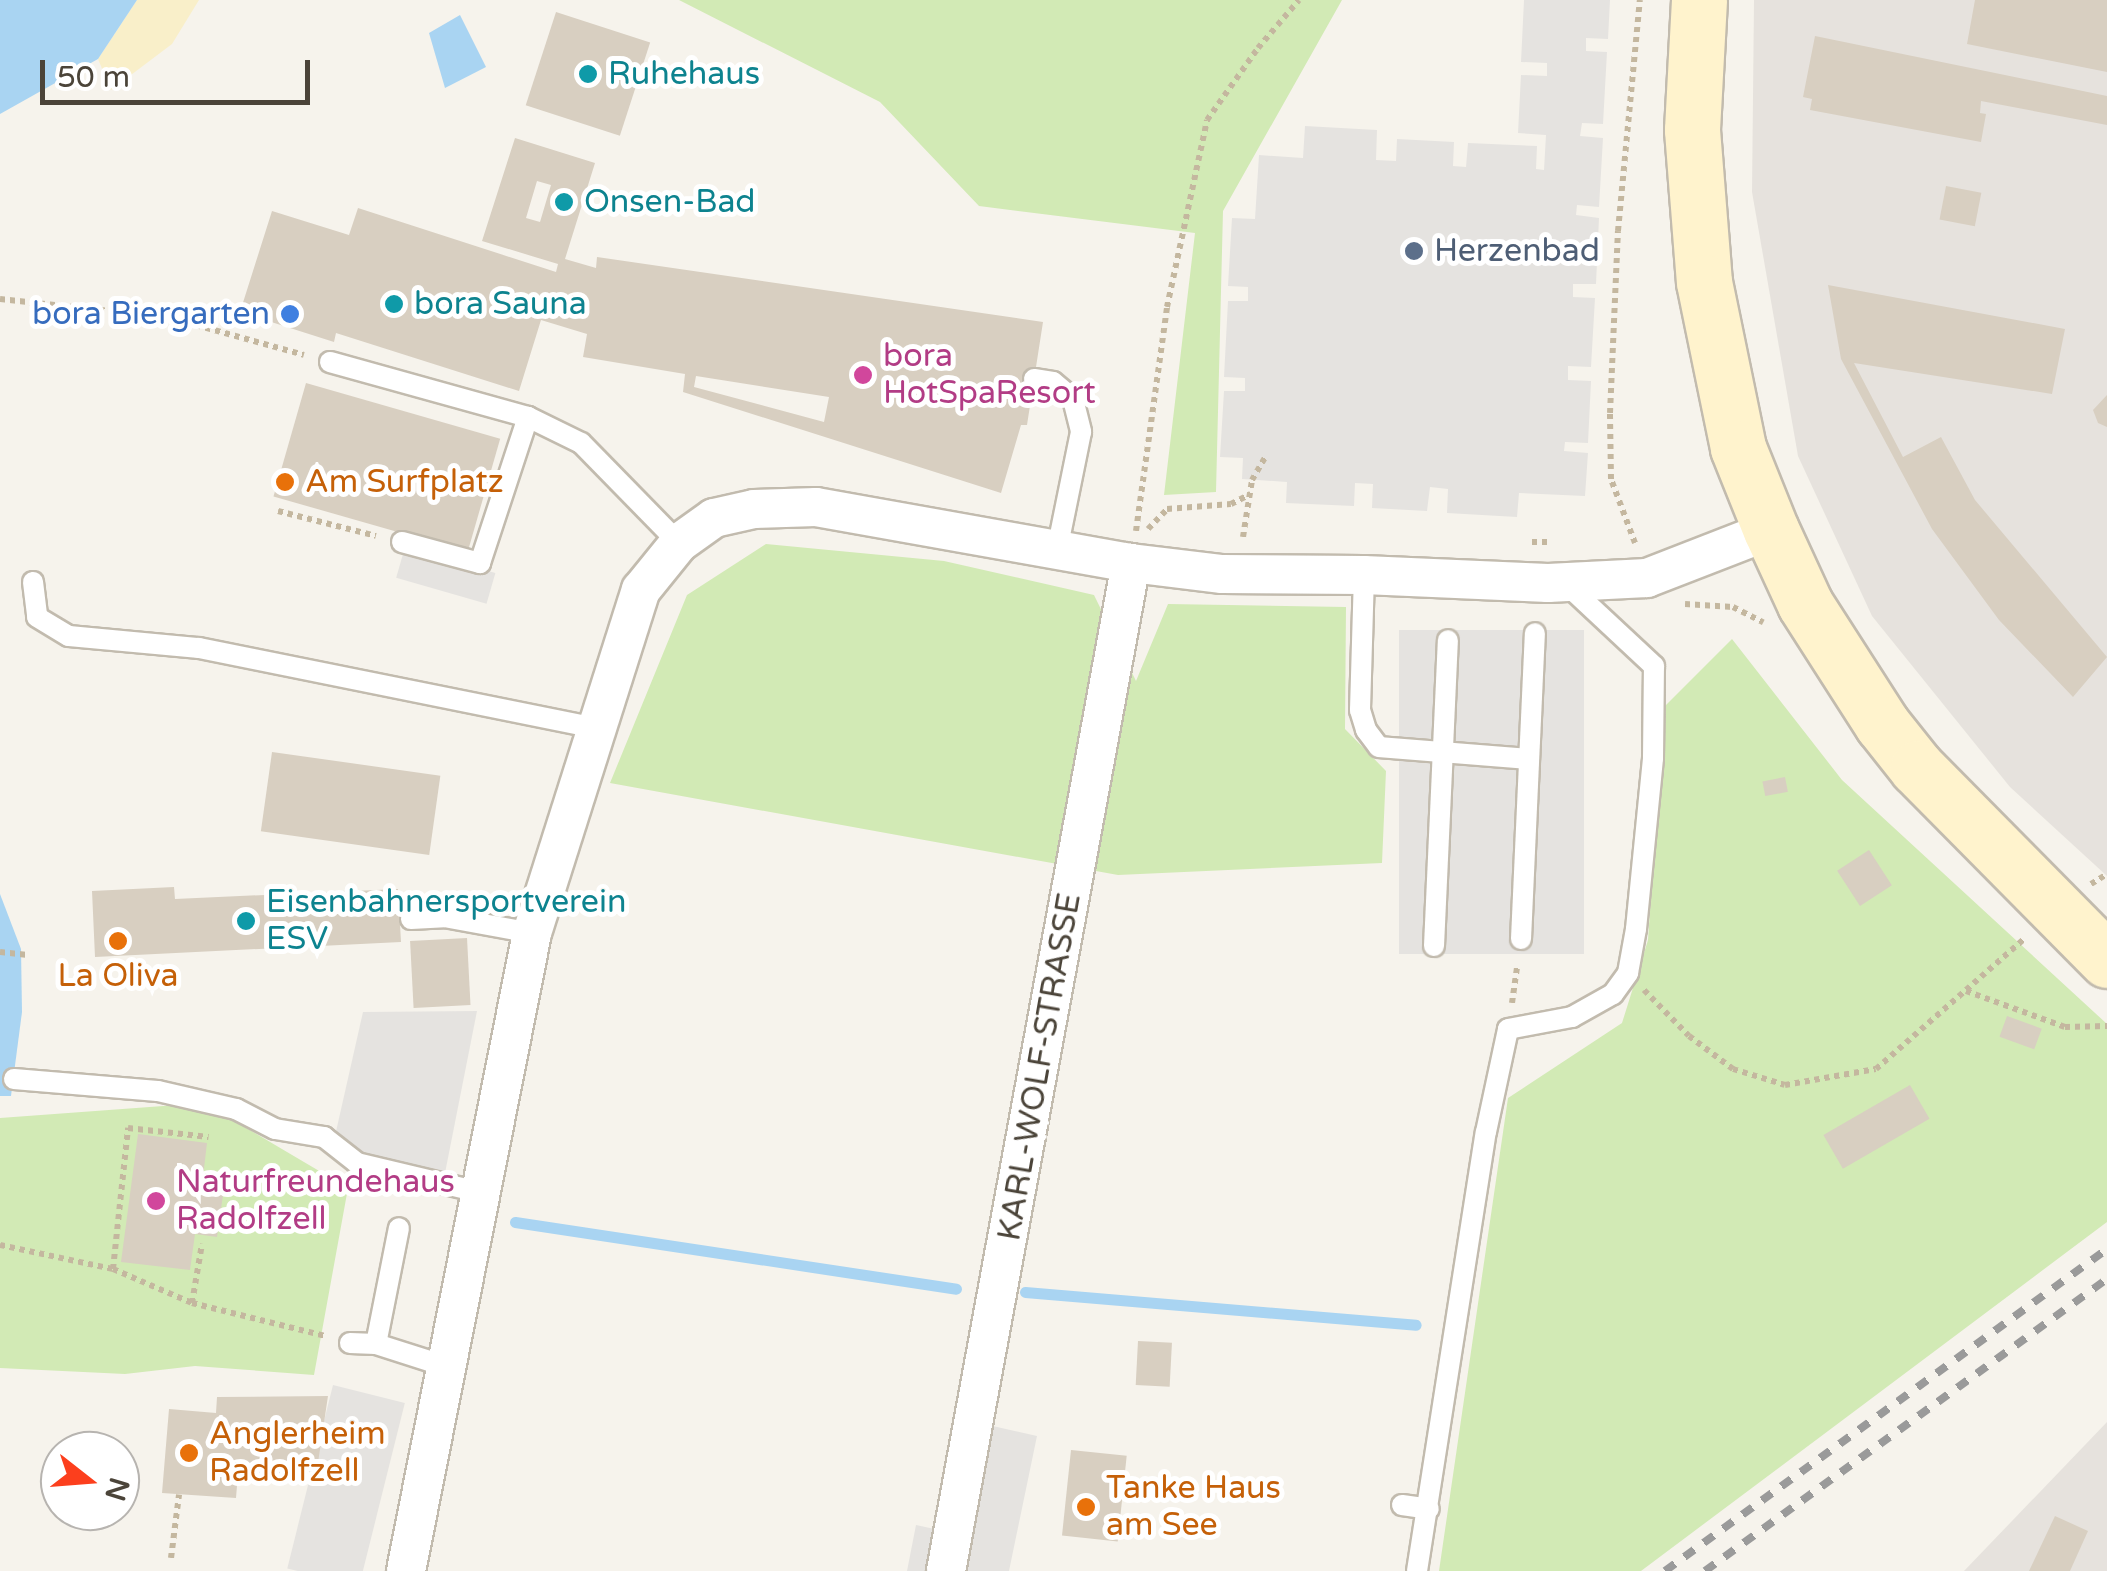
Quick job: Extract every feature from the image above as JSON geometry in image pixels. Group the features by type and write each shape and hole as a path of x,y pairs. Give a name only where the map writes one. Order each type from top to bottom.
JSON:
{"main road":[{"path":"1699,0 1692,130 1704,282 1738,448 1771,530 1805,604 1882,724 1917,768 2101,954"}],"street":[{"path":"406,1571 532,933 641,590 680,543 714,518 754,509 816,507 1060,538 1137,543 1222,574 1563,582 1647,578 1771,530"},
{"name":"KARL-WOLF-STRASSE","path":"946,1571 1137,543"}],"lane":[{"path":"330,362 528,417 581,443 680,543"},
{"path":"1034,379 1054,382 1073,399 1081,432 1060,538"},
{"path":"402,542 480,563 528,417"},
{"path":"1364,575 1360,710 1366,730 1379,747 1443,756 1528,760"},
{"path":"33,582 37,617 68,636 218,651 594,728"},
{"path":"1417,1571 1486,1132 1508,1029 1572,1016 1613,994 1628,973 1653,758 1654,666 1563,582"},
{"path":"1522,939 1535,633"},
{"path":"1434,946 1448,640"},
{"path":"410,919 444,917 532,933"},
{"path":"14,1079 158,1091 236,1108 275,1129 324,1137 357,1163 479,1192"},
{"path":"376,1344 400,1228"},
{"path":"350,1343 376,1344 446,1366"},
{"path":"1402,1505 1428,1509"}],"path":[{"path":"1137,543 1167,306 1207,120 1258,48 1300,0"},
{"path":"0,299 167,317 330,362"},
{"path":"1259,542 1239,542 1247,530 1252,480 1266,456"},
{"path":"1137,543 1167,509 1231,504 1251,494"},
{"path":"278,511 402,542"},
{"path":"1060,538 1137,543 1163,535"},
{"path":"1512,542 1551,542"},
{"path":"2076,872 2098,894"},
{"path":"2090,885 2107,874"},
{"path":"1628,973 1689,1036 1733,1069 1784,1085 1876,1069 2031,931"},
{"path":"1508,1029 1522,939"},
{"path":"0,952 28,955"},
{"path":"1966,991 2065,1027 2107,1026"},
{"path":"113,1269 128,1128 208,1137"},
{"path":"192,1303 202,1244"},
{"path":"0,1245 113,1269 192,1303 350,1343"},
{"path":"171,1558 179,1495"}],"shaded area":[{"name":"Herzenbad","path":"1524,0 1610,0 1608,39 1586,38 1586,51 1607,52 1603,124 1582,123 1580,136 1603,138 1599,207 1577,205 1576,215 1599,218 1596,284 1573,284 1573,297 1595,298 1591,367 1568,366 1568,380 1591,381 1588,443 1565,442 1564,451 1588,453 1585,496 1519,493 1517,517 1447,513 1448,489 1430,487 1427,511 1372,508 1373,484 1355,483 1354,506 1286,503 1287,482 1242,479 1243,458 1220,457 1224,391 1245,391 1245,378 1224,377 1228,301 1248,301 1248,287 1228,286 1232,218 1255,219 1259,155 1303,158 1305,126 1377,130 1376,160 1396,161 1397,139 1454,142 1453,166 1466,167 1468,143 1537,146 1536,169 1544,170 1546,135 1518,133 1521,75 1547,76 1547,63 1521,62"},
{"path":"1754,0 2107,0 2107,876 2010,787 1872,616 1798,456 1752,192"},
{"path":"405,547 495,573 487,604 396,578"},
{"path":"1399,630 1584,630 1584,954 1399,954"},
{"path":"477,1011 445,1173 353,1154 335,1136 363,1012"},
{"path":"333,1385 405,1403 363,1571 287,1568"},
{"path":"975,1422 1037,1436 1009,1571 907,1571 916,1525 953,1533"},
{"path":"2107,1422 2107,1571 1964,1571"}],"green space":[{"path":"679,0 1342,0 1223,211 1216,492 1164,495 1195,233 979,206 880,102"},
{"path":"766,544 944,561 1094,595 1136,681 1168,604 1346,607 1345,729 1386,771 1382,863 1118,875 610,783 687,595"},
{"path":"1732,639 1842,780 2107,1024 2107,1222 1641,1571 1439,1571 1508,1098 1622,1023 1648,940 1664,707"},
{"path":"204,1103 348,1188 314,1375 195,1366 125,1374 0,1368 0,1118"}],"sand":[{"path":"137,0 199,0 172,44 111,90 98,59"}],"water":[{"path":"0,0 137,0 98,59 0,114"},
{"path":"460,15 486,67 445,88 429,33"},
{"path":"0,894 21,949 22,1012 11,1096 0,1096"}],"building":[{"path":"1975,0 2107,0 2107,72 1967,44"},
{"name":"Ruhehaus","path":"556,12 650,43 620,136 526,105"},
{"path":"1815,36 2107,96 2107,125 1981,101 1980,113 1986,114 1981,142 1810,110 1812,99 1803,97"},
{"path":"515,138 595,163 565,259 596,268 597,257 1043,322 1027,425 1021,425 1001,493 683,392 685,374 583,357 587,334 541,320 519,391 336,333 334,342 240,312 272,211 349,235 358,208 556,272 558,264 482,241","holes":["537,181 551,185 540,222 526,218","696,376 829,397 824,422 694,387"]},
{"path":"1946,186 1981,193 1975,226 1940,219"},
{"path":"1828,285 2065,329 2052,394 1854,363 1903,457 1941,437 1975,500 2107,657 2073,697 1999,620 1932,529 1841,359"},
{"path":"306,383 500,439 468,552 273,496"},
{"path":"2107,395 2107,427 2098,423 2093,410"},
{"path":"272,752 440,776 429,855 261,831"},
{"path":"1785,777 1788,792 1765,796 1762,781"},
{"path":"1869,850 1892,885 1860,906 1837,871"},
{"name":"Eisenbahnersportverein ESV","path":"174,887 175,899 398,889 401,942 95,957 92,891"},
{"path":"467,938 471,1005 414,1008 410,941"},
{"path":"2007,1016 2042,1029 2034,1049 1999,1037"},
{"path":"1910,1085 1930,1119 1843,1169 1823,1135"},
{"name":"Naturfreundehaus Radolfzell","path":"138,1134 207,1143 202,1185 224,1188 217,1237 195,1234 190,1270 121,1262"},
{"path":"1138,1341 1172,1343 1170,1387 1136,1385"},
{"path":"328,1396 316,1476 238,1473 236,1498 162,1493 169,1409 216,1413 217,1397"},
{"path":"1071,1450 1127,1456 1118,1541 1062,1536"},
{"path":"2055,1516 2088,1531 2070,1571 2029,1571"}],"waterway":[{"path":"515,1222 956,1289"},
{"path":"1025,1292 1416,1325"}],"railway":[{"path":"1665,1571 2107,1249"},
{"path":"1705,1571 2107,1279"}],"place":[{"name":"Ruhehaus","path":"588,74"},
{"name":"Onsen-Bad","path":"564,202"},
{"name":"Herzenbad","path":"1414,251"},
{"name":"bora Sauna","path":"394,304"},
{"name":"bora Biergarten","path":"290,314"},
{"name":"bora HotSpaResort","path":"863,375"},
{"name":"Am Surfplatz","path":"285,482"},
{"name":"Eisenbahnersportverein ESV","path":"246,921"},
{"name":"La Oliva","path":"118,941"},
{"name":"Naturfreundehaus Radolfzell","path":"156,1201"},
{"name":"Anglerheim Radolfzell","path":"189,1453"},
{"name":"Tanke Haus am See","path":"1086,1507"}]}
